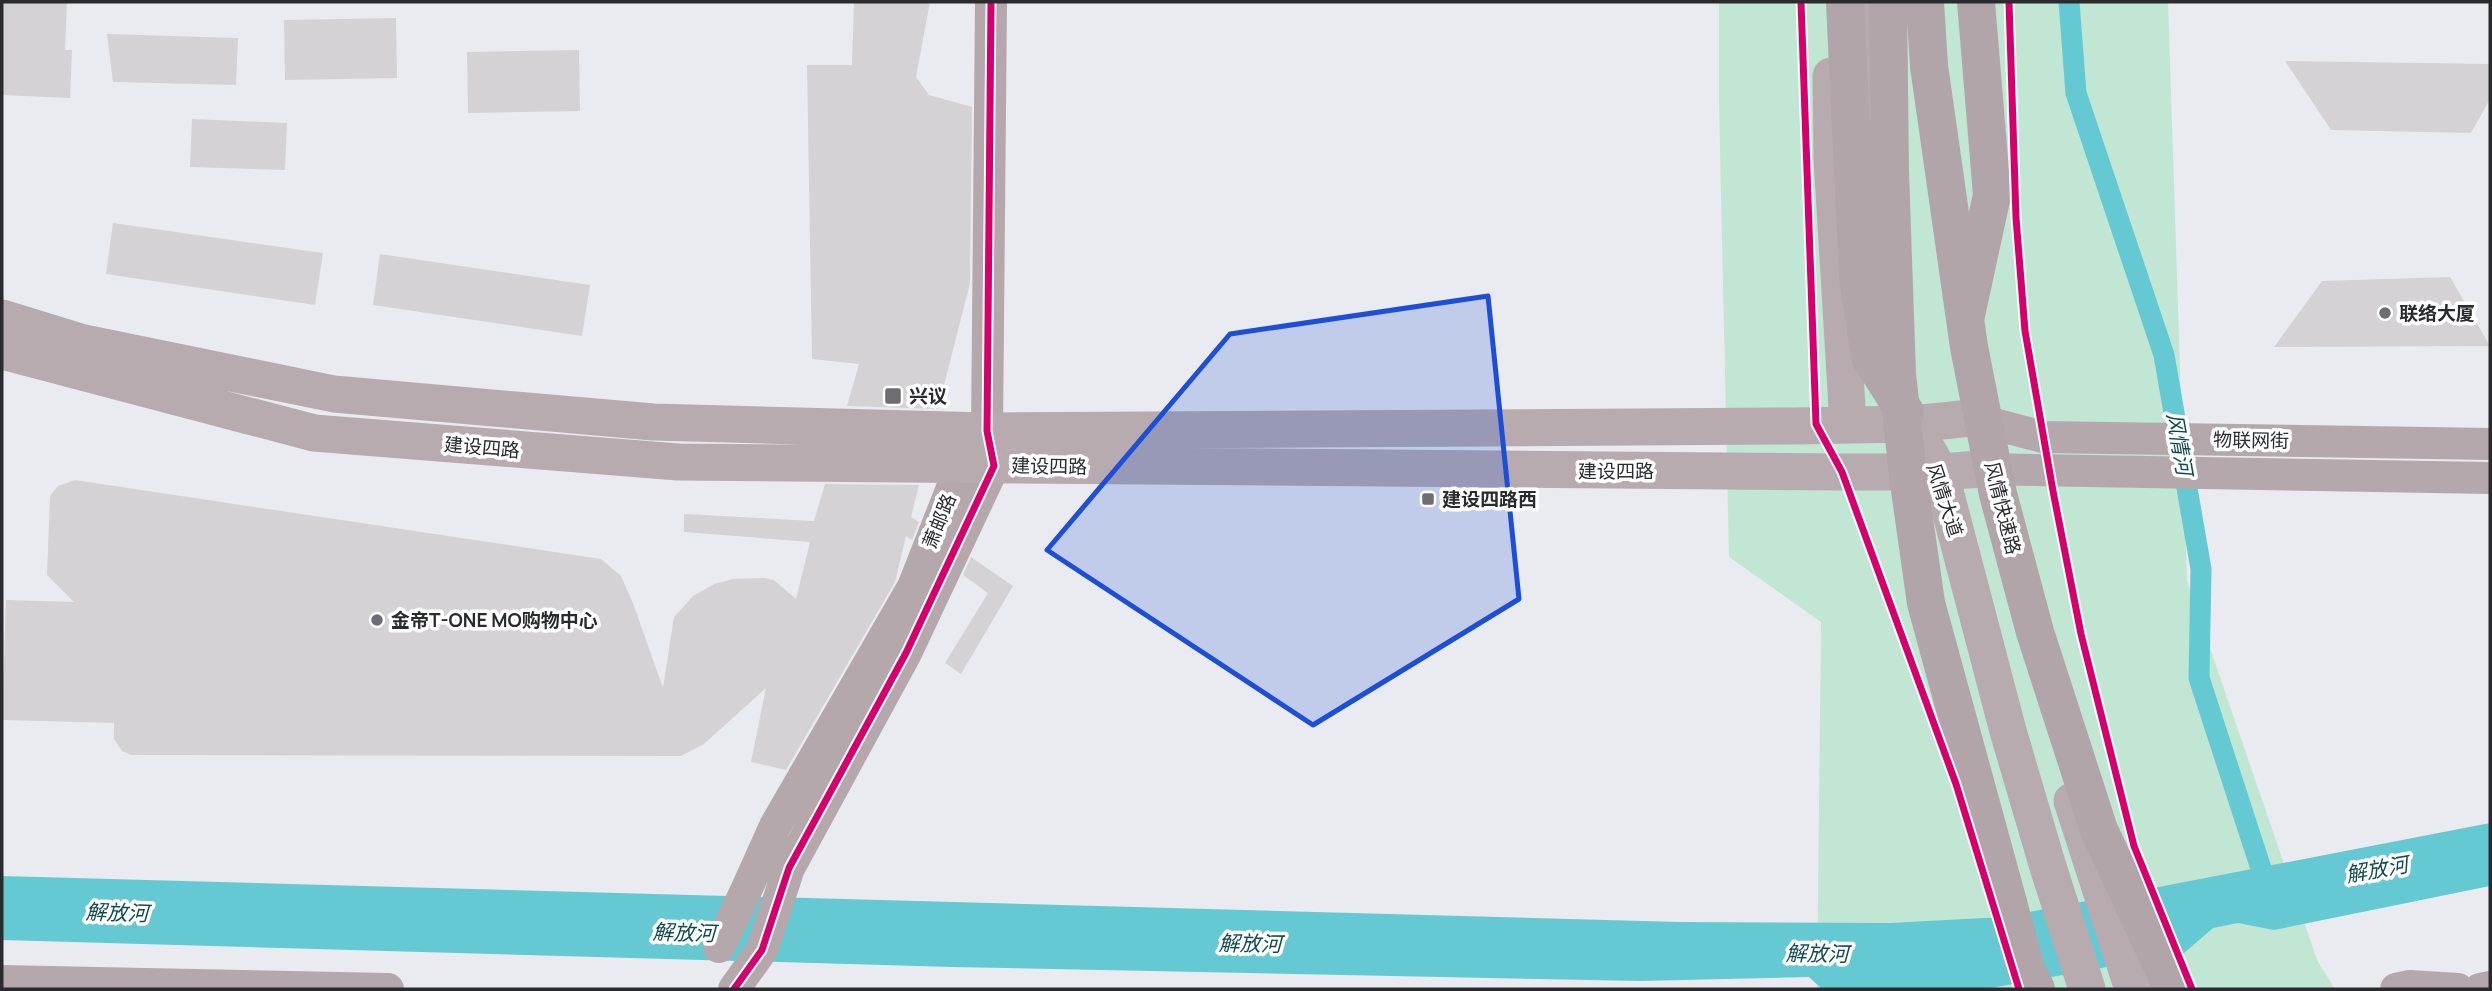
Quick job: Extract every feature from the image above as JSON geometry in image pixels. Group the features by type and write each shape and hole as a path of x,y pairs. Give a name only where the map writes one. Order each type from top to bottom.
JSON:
{"highway":[{"path":"1845,2 1858,276 1870,357 1913,424"},
{"path":"1888,2 1890,172 1897,374 1926,603 2027,972 2036,989"},
{"name":"风情快速路","path":"1925,2 1929,66 1969,347 1998,494 2035,632 2099,831 2174,989"},
{"path":"1959,346 1992,195 1976,14"}],"main road":[{"path":"1831,2 1832,158 1848,425"},
{"name":"风情大道","path":"1868,2 1870,150 1878,269 1912,382 1913,424 1940,472 2008,731 2087,989"},
{"name":"风情大道","path":"1944,2 1935,232 1959,346 1990,519 2093,870 2133,989"},
{"name":"建设四路","path":"2,318 80,342 334,394 977,448 1940,472 1981,469"},
{"name":"建设四路","path":"2,351 314,433 678,462 977,448 1913,424 1971,418"}],"street":[{"name":"萧邮路","path":"727,989 719,947 775,826 913,587 977,448 973,2"},
{"path":"734,989 762,950 789,868 906,653 977,448 991,2"},
{"name":"物联网街","path":"1971,418 2043,437 2490,444"},
{"name":"物联网街","path":"1981,469 2490,478"},
{"path":"2,981 388,989"},
{"path":"2396,989 2410,986 2458,989"},
{"path":"2480,989 2490,987"}],"highlighted area":[{"path":"1488,296 1519,599 1313,725 1047,550 1230,334"}],"green space":[{"path":"1719,2 2168,2 2187,581 2317,960 2335,989 1817,989 1821,622 1729,557"}],"water":[{"name":"解放河","path":"2490,823 2490,886 2274,930 2238,923 2213,928 2184,953 1985,989 1822,989 1809,977 1640,981 952,967 2,940 2,876 1679,922 1890,923 2003,917"}],"building":[{"path":"2,2 67,2 65,50 72,50 70,98 2,95"},
{"path":"854,2 930,2 916,77 929,95 972,107 970,283 938,409 847,406 859,364 812,359 807,65 852,65"},
{"path":"396,18 397,78 285,80 284,20"},
{"path":"107,34 238,38 236,85 113,82"},
{"path":"579,50 580,111 468,113 467,52"},
{"path":"2285,61 2490,64 2490,99 2471,133 2331,130"},
{"path":"192,119 287,123 285,170 190,167"},
{"path":"113,223 323,253 315,305 106,274"},
{"path":"380,254 590,285 582,336 373,305"},
{"name":"联络大厦","path":"2450,277 2490,346 2274,347 2322,281"},
{"name":"金帝T-ONE MO购物中心","path":"75,480 601,559 621,576 663,688 674,617 693,596 714,584 733,579 765,578 774,580 796,599 810,542 684,532 684,514 814,521 825,484 919,485 911,517 919,522 912,540 906,536 895,582 786,770 751,762 766,688 704,744 681,756 131,755 122,751 114,739 114,723 2,720 6,600 74,602 47,575 50,496 58,486"},
{"path":"971,557 1013,586 961,674 945,663 988,593 963,575"}],"waterway":[{"name":"风情河","path":"2069,2 2076,93 2164,355 2201,569 2199,678 2268,890"}],"cycle path":[{"path":"734,989 762,950 789,868 906,653 994,466 987,431 991,2"},
{"path":"1801,2 1816,424 1842,472 1956,784 2019,989"},
{"path":"2009,2 2016,218 2025,331 2053,491 2081,634 2134,846 2192,989"}],"place":[{"name":"联络大厦","path":"2385,313"},
{"name":"兴议","path":"893,396"},
{"name":"建设四路西","path":"1428,499"},
{"name":"金帝T-ONE MO购物中心","path":"377,620"}]}
